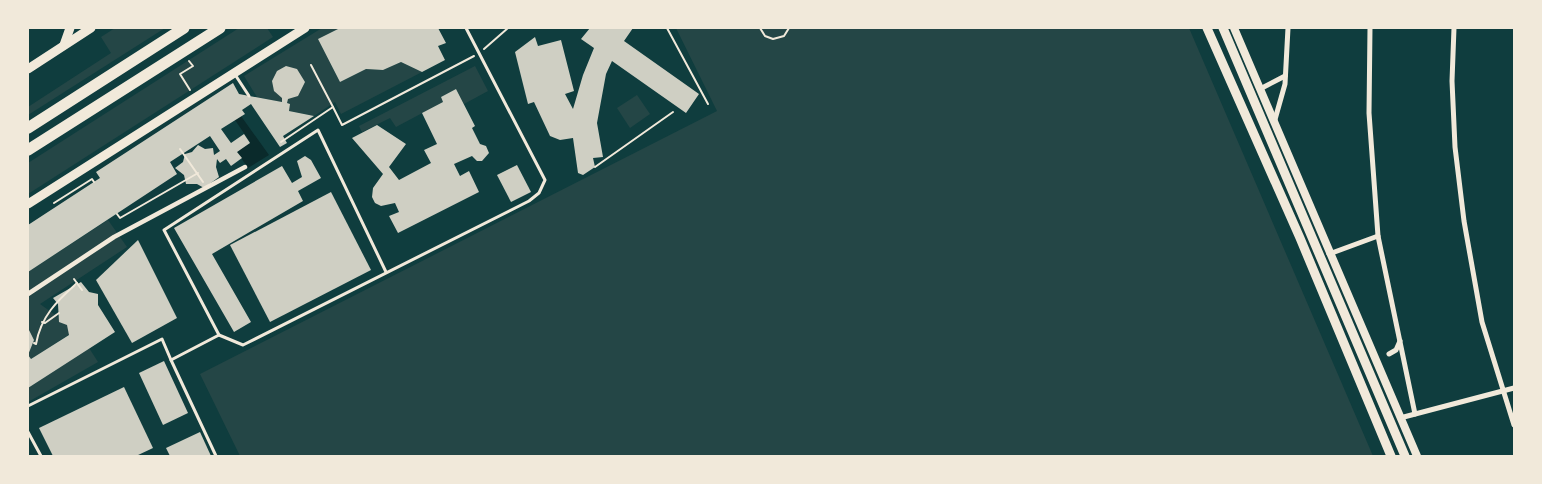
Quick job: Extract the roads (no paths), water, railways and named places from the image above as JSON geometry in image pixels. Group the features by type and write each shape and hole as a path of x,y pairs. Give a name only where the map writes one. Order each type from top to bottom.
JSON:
{"highway":[{"path":"28,128 184,28"},
{"path":"28,150 220,28"}],"main road":[{"path":"64,45 70,28"},
{"path":"28,69 91,28"},
{"path":"28,204 305,28"},
{"path":"1207,28 1300,238 1391,456"},
{"path":"1223,28 1405,456"}],"street":[{"path":"1234,28 1417,456"},
{"path":"1274,124 1285,76 1288,28"},
{"path":"1370,28 1369,113 1378,236 1401,338 1415,414"},
{"path":"1454,28 1452,81 1455,147 1464,221 1482,322 1514,425"},
{"path":"1260,89 1285,76"},
{"path":"28,294 114,237 246,167"},
{"path":"1329,254 1378,236"},
{"path":"1388,354 1396,350 1401,338"},
{"path":"1400,418 1514,388"}],"lane":[{"path":"386,272 318,130 164,230 219,335 244,345 529,201 543,187 545,180 466,28"},
{"path":"234,73 249,96"},
{"path":"171,360 219,335"},
{"path":"28,406 162,339 216,456"},
{"path":"28,432 41,456"}]}
